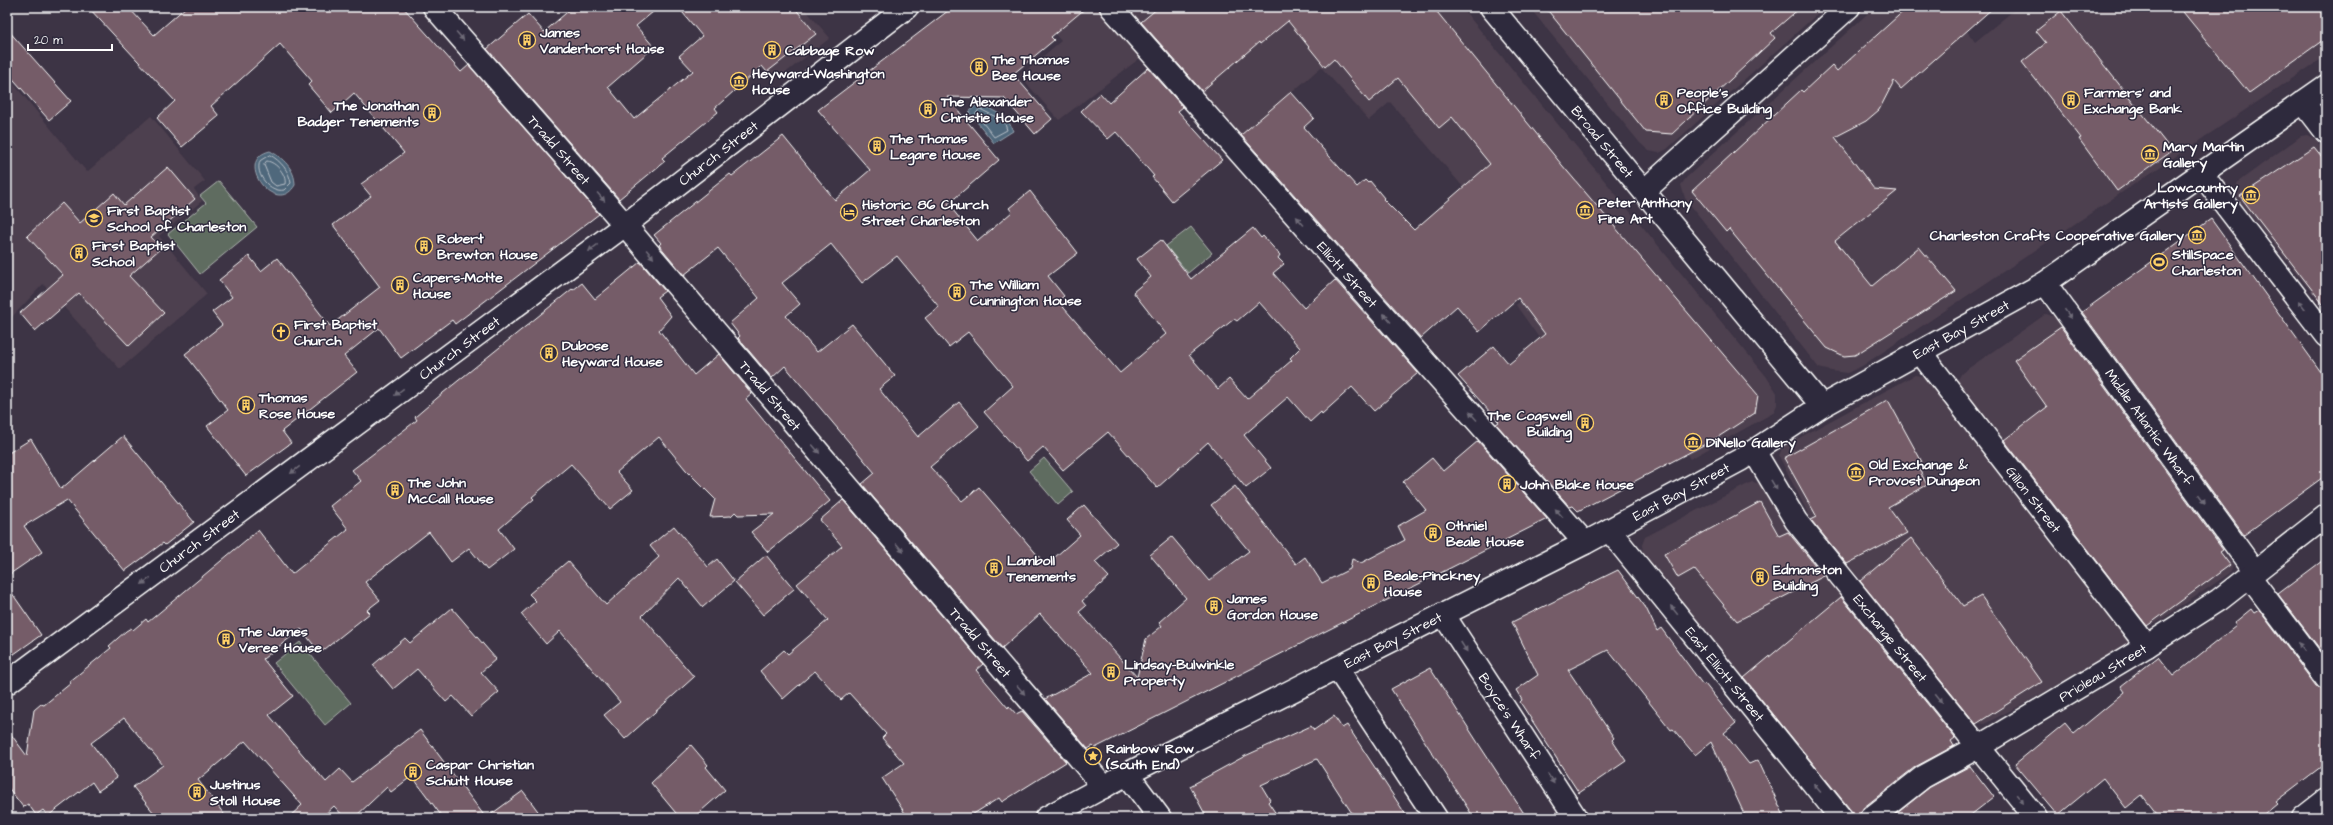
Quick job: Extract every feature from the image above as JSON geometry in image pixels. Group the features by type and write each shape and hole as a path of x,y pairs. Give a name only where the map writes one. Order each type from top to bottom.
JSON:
{"street":[{"name":"Tradd Street","path":"434,7 625,225 1104,786"},
{"name":"Church Street","path":"7,683 625,225 907,7"},
{"name":"Elliott Street","path":"1111,7 1585,542"},
{"name":"Broad Street","path":"1491,7 1822,406"},
{"path":"1644,191 1849,7"},
{"name":"East Bay Street","path":"1046,818 1126,774 1610,530 1754,451 1822,406 2045,283 2326,86"},
{"path":"2303,102 2326,132"},
{"path":"2201,173 2326,336"},
{"name":"Middle Atlantic Wharf","path":"2045,283 2326,678"},
{"name":"Gillon Street","path":"1920,352 2147,646"},
{"name":"Exchange Street","path":"1754,451 1796,521 2036,818"},
{"name":"Prioleau Street","path":"1871,818 1923,777 1978,747 2147,646 2219,600 2326,516"},
{"name":"East Elliott Street","path":"1610,530 1841,818"},
{"name":"Boyce's Wharf","path":"1443,614 1576,818"},
{"path":"1337,668 1436,818"},
{"path":"1126,774 1160,818"},
{"path":"2303,818 2326,800"}],"shaded area":[{"name":"Cabbage Row","path":"713,7 803,7 830,38 775,81"},
{"path":"1032,7 1104,7 1144,55 1059,120 1020,76 1061,41"},
{"path":"1123,7 1461,7 1766,376 1777,393 1777,405 1773,413 1690,459 1622,352 1572,385 1516,305 1557,270 1495,224 1390,102 1369,120 1321,67 1240,138"},
{"path":"1529,7 1825,7 1667,149 1659,153 1649,151 1640,143"},
{"path":"1875,7 1949,7 1975,42 2018,7 2326,7 2326,56 1862,366 1847,373 1819,368 1685,198 1681,185 1687,177"},
{"name":"First Baptist School of Charleston","path":"7,76 87,172 151,116 205,181 194,189 202,201 159,236 207,294 120,369 43,284 10,319 7,315"},
{"path":"2307,135 2315,139 2326,153 2326,310 2240,202 2235,191 2238,182 2301,136"},
{"path":"2046,314 2055,317 2233,565 2230,573 2155,624 2144,625 1958,385 1957,381 1962,373"},
{"path":"1915,375 1928,377 2131,639 2128,644 2027,702 1984,724 1976,722 1810,517 1779,456 1782,448 1786,445"},
{"path":"1752,482 1762,484 1789,531 1957,738 1954,746 1916,770 1858,816 1849,813 1643,552 1642,545 1645,537"}],"green space":[{"path":"219,181 257,227 200,274 168,234 206,203 200,196"},
{"path":"1191,227 1212,253 1188,273 1166,246"},
{"path":"1044,458 1073,492 1058,505 1029,471"},
{"path":"300,642 351,703 325,725 274,663"}],"water":[{"path":"979,103 1007,118 1013,131 994,143 969,112"},
{"path":"270,151 284,161 291,169 295,185 287,193 278,195 269,191 261,184 256,174 255,165 259,156"}],"building":[{"path":"88,7 128,7 154,35 186,7 403,7 461,72 469,65 599,214 455,324 452,320 401,358 379,328 344,356 357,372 282,431 291,443 246,476 207,426 228,410 185,354 222,325 212,312 232,297 219,280 249,256 261,271 277,258 330,326 380,287 333,225 371,196 361,184 404,153 354,93 332,113 308,85 312,81 280,44 211,106 219,116 182,147 157,118 175,101"},
{"path":"573,7 659,7 636,26 654,47 608,87 634,119 693,71 679,56 702,36 678,7 794,7 816,34 767,72 762,66 715,108 718,112 662,158 665,161 619,199 487,49 528,14 544,32"},
{"path":"953,7 1087,7 1051,37 1054,40 1013,74 1052,119 1035,134 1004,98 947,97 999,160 948,204 978,241 1012,212 1009,208 1030,191 1078,253 1048,276 1064,296 1058,301 1120,373 1166,334 1133,292 1151,277 1137,259 1161,240 1191,279 1253,228 1261,238 1263,236 1280,255 1278,258 1284,264 1273,273 1304,308 1335,280 1418,373 1374,411 1352,387 1322,414 1321,412 1310,422 1288,397 1244,435 1271,468 1246,488 1208,442 1157,488 1108,432 1063,470 1043,447 1027,461 984,412 1013,386 968,332 949,347 925,318 939,307 897,256 862,283 831,244 782,283 800,304 786,316 817,352 852,324 895,376 879,389 918,437 959,402 979,426 930,467 962,501 979,487 1046,565 1080,535 1067,520 1084,505 1117,543 1095,562 1109,577 1082,601 1086,606 1079,612 1137,677 1146,639 1162,626 1159,622 1186,598 1150,555 1172,537 1209,581 1249,551 1211,505 1235,486 1296,564 1305,557 1322,583 1350,569 1352,559 1361,563 1405,540 1398,526 1426,510 1403,482 1432,458 1443,471 1478,441 1547,519 1095,748 1093,746 1088,749 1045,699 1093,673 1040,614 1002,648 862,484 875,473 785,366 772,378 738,338 740,336 730,323 759,298 718,248 684,275 659,245 661,243 654,235 730,174 732,176 783,136 835,200 870,170 818,110","holes":["1259,302 1300,348 1290,358 1292,360 1247,399 1229,379 1218,389 1189,355 1234,319 1237,321"]},
{"path":"1159,7 1433,7 1562,165 1758,395 1755,413 1715,439 1578,511 1573,506 1570,507 1496,424 1499,422 1458,376 1494,346 1509,364 1545,334 1518,298 1479,332 1457,306 1421,338 1241,135 1291,92 1314,118 1304,127 1321,147 1357,187 1365,180 1368,183 1370,181 1384,198 1383,199 1414,230 1490,164 1452,117 1439,128 1398,78 1369,102 1334,59 1325,67 1288,21 1260,44 1259,42 1202,91 1141,22"},
{"name":"People's Office Building","path":"1545,7 1801,7 1771,33 1775,38 1672,134 1646,132"},
{"path":"1908,7 1994,7 1901,89 1894,81 1879,110 1866,121 1835,137 1874,189 1897,191 1835,241 1872,286 1919,247 1956,291 1855,355 1844,356 1827,348 1729,229 1726,232 1692,191 1801,90 1803,92 1832,65 1837,71"},
{"path":"2179,7 2326,7 2326,38 2249,93"},
{"path":"2061,11 2172,151 2117,191 2079,139 2081,138 2022,62 2046,43 2036,31"},
{"path":"7,29 71,101 49,120 7,72"},
{"path":"1148,68 1183,107 1178,111 1222,160 1172,201 1152,177 1154,176 1116,132 1108,139 1081,111 1100,93 1109,103"},
{"path":"2314,147 2326,162 2326,308 2240,196"},
{"name":"First Baptist School","path":"168,167 195,199 151,237 161,248 129,276 164,313 129,346 79,293 35,331 20,313 63,275 27,236 62,203 80,223 114,193 124,205"},
{"path":"2211,219 2326,379 2326,475 2244,535 2082,312"},
{"path":"640,262 665,291 657,297 671,316 659,330 694,375 719,354 752,394 746,399 830,501 768,552 751,532 774,514 738,515 735,512 731,516 710,517 715,499 686,470 659,437 617,472 633,490 610,509 571,464 532,497 534,499 499,529 514,549 487,570 469,548 451,562 429,532 365,582 380,600 367,610 370,613 320,653 301,629 263,659 293,696 269,715 326,782 340,769 352,782 420,730 486,818 443,818 412,776 391,792 387,787 354,818 345,818 334,806 321,818 288,818 302,805 245,741 198,780 227,818 158,818 133,787 163,765 124,718 91,743 117,778 98,791 92,782 48,816 43,810 36,815 28,804 23,807 7,786 7,729 27,756 34,710 41,704 44,705 71,683 69,682 111,648 109,646 126,631 131,628 133,630 146,619 148,622 258,530 292,574 348,529 330,506 361,481 352,470 417,420 415,417 443,393 572,289 573,290 582,283 595,299"},
{"path":"2061,327 2223,550 2220,552 2230,565 2147,626 2004,440 2047,407 2014,360"},
{"name":"Old Exchange & Provost Dungeon","path":"1888,400 1922,462 1917,465 1927,485 1888,507 1907,533 1847,564 1811,520 1817,517 1784,458"},
{"path":"123,436 194,522 165,545 163,543 125,571 67,500 24,526 42,552 7,576 7,454 31,439 61,489"},
{"path":"843,500 983,664 976,670 1008,708 1009,706 1016,714 1022,711 1066,762 1002,802 999,798 967,818 908,818 882,778 904,763 882,738 886,734 849,693 841,700 815,671 783,699 760,671 784,650 788,654 828,620 797,584 842,546 820,520"},
{"path":"1760,502 1779,536 1788,532 1824,576 1737,621 1694,569 1678,578 1664,554"},
{"path":"674,526 708,567 717,559 734,581 703,607 679,578 642,616 694,677 625,739 604,715 620,702 560,631 546,644 521,614 536,601 529,594 568,561 606,605 659,557 650,546"},
{"path":"1911,538 1963,606 1981,596 2042,682 1976,724 1860,581"},
{"path":"766,555 794,589 763,615 735,582"},
{"path":"2326,558 2326,657 2278,594"},
{"path":"1618,570 1646,608 1657,631 1661,628 1703,685 1705,684 1736,723 1724,733 1749,764 1758,760 1785,818 1746,818 1711,742 1695,755 1673,729 1671,730 1608,650 1568,670 1614,738 1612,740 1626,761 1579,793 1520,702 1522,700 1516,690 1538,675 1512,622"},
{"path":"7,586 41,635 7,659"},
{"path":"1841,597 1955,738 1951,741 1954,746 1915,767 1863,808 1859,818 1857,818 1744,678"},
{"path":"452,608 496,659 481,672 499,692 471,716 453,696 446,702 417,669 393,689 373,665 405,638 410,643"},
{"path":"2251,609 2254,613 2259,610 2316,686 2326,690 2326,763 2275,802 2277,804 2260,818 2160,818 2142,795 2126,808 2103,778 2058,815 2015,764 2065,723 2074,734 2125,692 2121,686 2158,657 2173,676 2236,626 2234,623"},
{"path":"1430,668 1527,818 1474,818 1391,689"},
{"path":"1334,716 1342,728 1347,725 1408,818 1355,818 1317,759 1261,785 1270,800 1268,802 1279,818 1207,818 1190,786 1245,756 1311,726 1314,730"},
{"path":"691,745 708,765 706,767 725,790 693,818 680,818 651,783"},
{"path":"1970,766 1994,797 1967,818 1891,818 1930,787"},
{"path":"523,791 543,818 486,818"}],"place":[{"name":"James Vanderhorst House","path":"527,40"},
{"name":"Cabbage Row","path":"772,50"},
{"name":"The Thomas Bee House","path":"979,67"},
{"name":"Heyward-Washington House","path":"739,81"},
{"name":"People's Office Building","path":"1664,100"},
{"name":"Farmers' and Exchange Bank","path":"2071,100"},
{"name":"The Alexander Christie House","path":"928,109"},
{"name":"The Jonathan Badger Tenements","path":"432,113"},
{"name":"The Thomas Legare House","path":"877,146"},
{"name":"Mary Martin Gallery","path":"2150,154"},
{"name":"Lowcountry Artists Gallery","path":"2251,195"},
{"name":"Peter Anthony Fine Art","path":"1585,210"},
{"name":"Historic 86 Church Street Charleston","path":"849,212"},
{"name":"First Baptist School of Charleston","path":"94,218"},
{"name":"Charleston Crafts Cooperative Gallery","path":"2197,235"},
{"name":"Robert Brewton House","path":"424,246"},
{"name":"First Baptist School","path":"79,253"},
{"name":"StillSpace Charleston","path":"2159,262"},
{"name":"Capers-Motte House","path":"400,285"},
{"name":"The William Cunnington House","path":"957,292"},
{"name":"First Baptist Church","path":"281,332"},
{"name":"Dubose Heyward House","path":"549,353"},
{"name":"Thomas Rose House","path":"246,405"},
{"name":"The Cogswell Building","path":"1585,423"},
{"name":"DiNello Gallery","path":"1693,442"},
{"name":"Old Exchange & Provost Dungeon","path":"1856,472"},
{"name":"John Blake House","path":"1507,484"},
{"name":"The John McCall House","path":"395,490"},
{"name":"Othniel Beale House","path":"1433,533"},
{"name":"Lamboll Tenements","path":"994,568"},
{"name":"Edmonston Building","path":"1760,577"},
{"name":"Beale-Pinckney House","path":"1371,583"},
{"name":"James Gordon House","path":"1214,606"},
{"name":"The James Veree House","path":"226,639"},
{"name":"Lindsay-Bulwinkle Property","path":"1111,672"},
{"name":"Rainbow Row (South End)","path":"1093,756"},
{"name":"Caspar Christian Schutt House","path":"413,772"},
{"name":"Justinus Stoll House","path":"197,792"}]}
